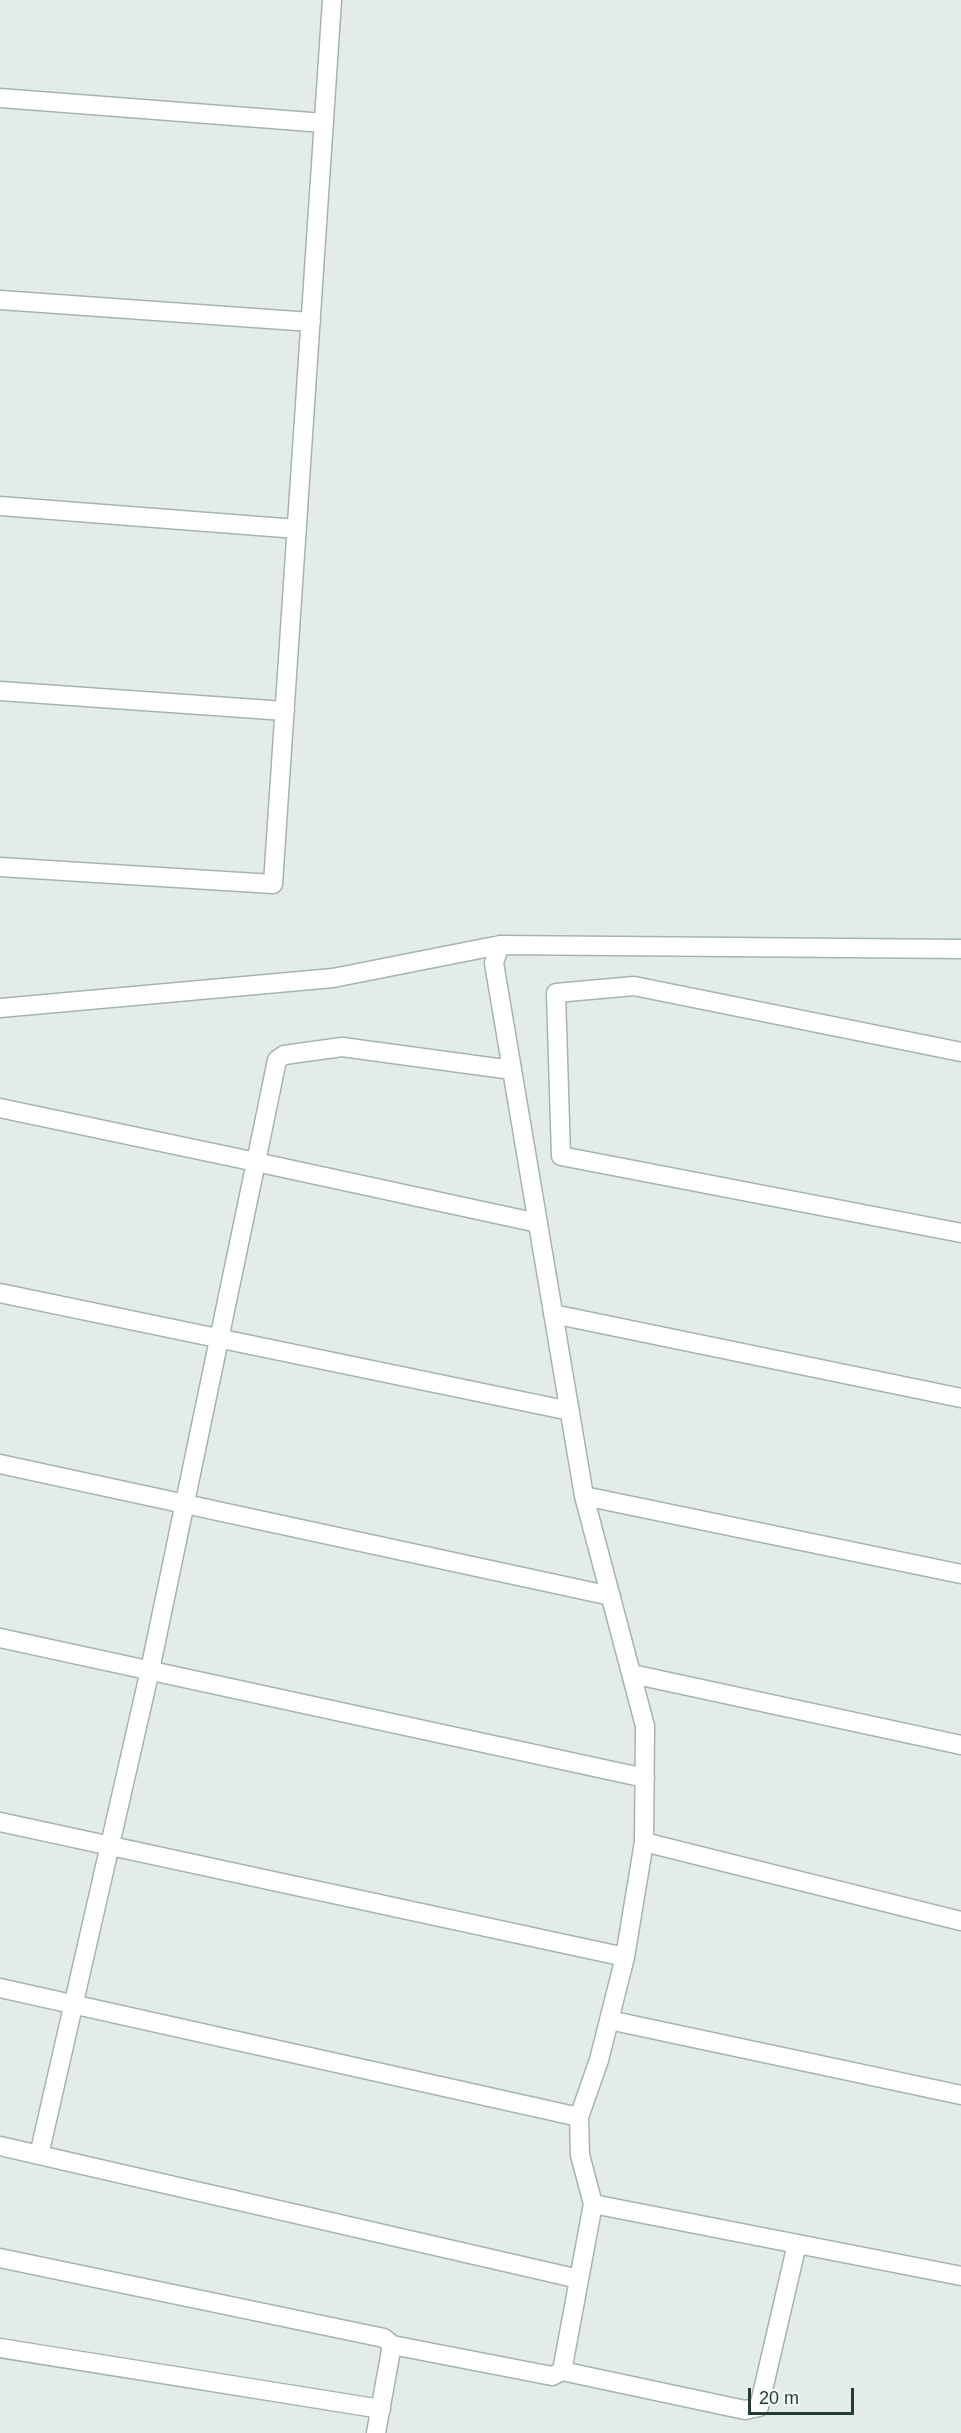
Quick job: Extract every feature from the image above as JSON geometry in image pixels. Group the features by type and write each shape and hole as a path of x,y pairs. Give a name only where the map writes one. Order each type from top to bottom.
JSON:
{"street":[{"path":"0,867 273,884 332,0"},
{"path":"0,98 324,123"},
{"path":"0,300 311,322"},
{"path":"0,506 297,529"},
{"path":"0,691 285,711"},
{"path":"500,945 494,963 584,1496 645,1726 644,1842 625,1957 609,2020 579,2117 580,2155 593,2204 562,2371"},
{"path":"0,1008 333,978 500,945 961,949"},
{"path":"961,1052 634,986 556,993 561,1156 961,1233"},
{"path":"39,2155 150,1670 277,1060 284,1055 342,1047 512,1070"},
{"path":"0,1108 538,1223"},
{"path":"0,1293 570,1411"},
{"path":"554,1314 961,1398"},
{"path":"0,1464 611,1596"},
{"path":"584,1496 961,1574"},
{"path":"0,1638 645,1778"},
{"path":"632,1674 961,1745"},
{"path":"0,1822 625,1957"},
{"path":"644,1842 961,1921"},
{"path":"0,1988 579,2117"},
{"path":"609,2020 961,2095"},
{"path":"0,2146 579,2279"},
{"path":"593,2204 961,2276"},
{"path":"0,2258 384,2338 392,2345 552,2376 562,2371 745,2410 759,2407 797,2244"},
{"path":"376,2433 392,2345"},
{"path":"0,2348 381,2409"}]}
